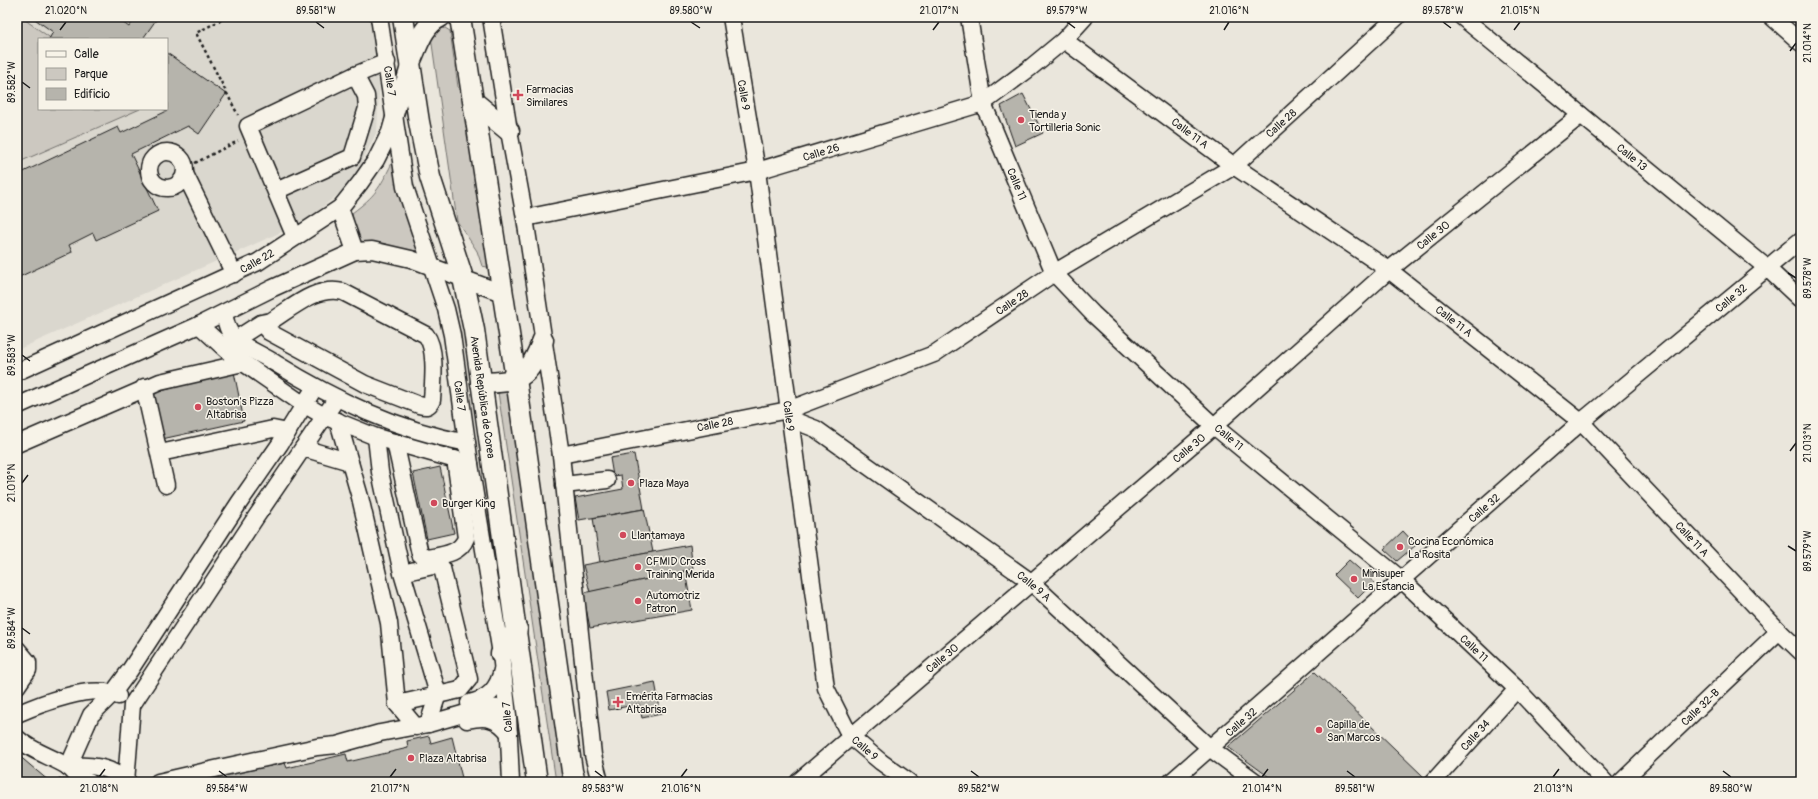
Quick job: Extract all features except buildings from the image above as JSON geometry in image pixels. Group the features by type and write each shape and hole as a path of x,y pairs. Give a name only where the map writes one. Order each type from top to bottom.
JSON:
{"main road":[{"name":"Avenida República de Corea","path":"403,17 411,60 419,122 430,177 463,278 474,330 517,629 537,782"},
{"path":"411,60 426,29 433,20 440,17"},
{"path":"458,18 474,102 516,379 572,771 575,782"},
{"path":"474,102 508,131"},
{"path":"481,383 508,382 516,379 535,360 543,340"},
{"path":"501,662 517,629"}],"street":[{"name":"Calle 7","path":"379,17 405,187 432,266 452,335 467,443 462,462 501,662 508,716 511,782"},
{"path":"491,17 508,131 525,218 561,455 593,755 600,782"},
{"name":"Calle 9","path":"731,17 757,171 826,688 850,736 881,762 909,782"},
{"name":"Calle 11","path":"969,17 983,103 1054,273 1093,314 1214,426 1402,580 1517,689 1605,782"},
{"name":"Calle 26","path":"525,218 757,171 983,103 1030,68 1064,40 1085,17"},
{"name":"Calle 28","path":"561,455 789,415 934,354 1054,273 1234,166 1397,17"},
{"name":"Calle 13","path":"1462,17 1767,268 1801,300"},
{"path":"1772,17 1801,44"},
{"name":"Calle 11 A","path":"1064,40 1234,166 1389,270 1581,422 1779,631 1801,652"},
{"name":"Calle 22","path":"17,372 258,262 340,208 376,160 395,117 411,60"},
{"path":"295,237 250,135 248,126 355,75 387,62"},
{"path":"276,191 352,157 367,108 366,96 355,75"},
{"name":"Calle 30","path":"798,782 1214,426 1389,270 1581,115"},
{"path":"185,171 234,274"},
{"path":"340,208 355,252"},
{"name":"Calle 32","path":"1171,782 1211,749 1581,422 1801,240"},
{"path":"17,406 199,325 273,288 355,252 372,250 432,266 502,293"},
{"path":"236,339 261,323 271,320 323,291 333,290 343,292 426,335 430,340 432,349 432,400 430,405 426,407 419,405 365,384 269,332 261,323"},
{"path":"224,313 227,327 236,339 315,387 355,408 393,424 440,438 467,443"},
{"path":"199,325 243,363 305,405 376,437 395,442 462,462 466,538 457,551 428,558 420,554 395,442"},
{"path":"17,444 98,410 144,387 243,363"},
{"path":"144,387 166,485"},
{"path":"68,767 91,715 113,693 130,670 237,506 288,432 315,387"},
{"path":"126,782 132,705 303,448 331,418 337,398"},
{"name":"Calle 9 A","path":"789,415 816,429 1031,582 1211,749 1256,782"},
{"path":"331,418 350,462 389,623 397,704 422,725 461,722 479,717 494,719 509,733"},
{"path":"160,453 273,429 288,432"},
{"path":"376,437 380,472 402,573 438,694 422,725"},
{"path":"303,448 350,462"},
{"path":"564,486 607,480"},
{"path":"237,506 256,517"},
{"path":"397,704 460,690 469,679 445,573 442,568 433,566 402,573"},
{"path":"169,611 188,620"},
{"name":"Calle 32-B","path":"1621,782 1779,631"},
{"path":"17,649 28,662 28,670 17,686"},
{"path":"422,725 446,708 475,702 488,697 500,679 501,662"},
{"name":"Calle 34","path":"1433,782 1517,689"},
{"path":"17,714 40,704 68,696 102,691 113,693 132,705"},
{"path":"158,782 422,725 487,707 498,708 508,716"},
{"path":"17,738 34,750 68,767 80,780 89,782"},
{"path":"68,767 85,764 119,774 126,782"}],"path":[{"path":"185,171 250,135 196,32 227,17"}],"shaded area":[{"path":"17,17 371,17 380,75 377,131 352,183 304,222 17,350"}],"green space":[{"path":"17,17 21,17 51,38 38,38 38,110 138,110 17,163"},
{"path":"438,28 445,28 450,31 458,87 471,121 492,268 482,266 477,251 457,221 431,37"},
{"path":"396,162 400,188 408,221 423,256 357,242 352,213 372,196 380,186 392,163"},
{"path":"510,390 567,782 556,782 498,392"}],"place":[{"name":"Farmacias Similares","path":"518,95"},
{"name":"Tienda y Tortilleria Sonic","path":"1021,120"},
{"name":"Boston's Pizza Altabrisa","path":"198,407"},
{"name":"Plaza Maya","path":"631,483"},
{"name":"Burger King","path":"434,503"},
{"name":"Llantamaya","path":"623,535"},
{"name":"Cocina Económica La Rosita","path":"1400,547"},
{"name":"CFMID Cross Training Merida","path":"638,567"},
{"name":"Minisuper La Estancia","path":"1354,579"},
{"name":"Automotriz Patron","path":"638,601"},
{"name":"Emérita Farmacias Altabrisa","path":"618,702"},
{"name":"Capilla de San Marcos","path":"1319,730"},
{"name":"Plaza Altabrisa","path":"411,758"}]}
